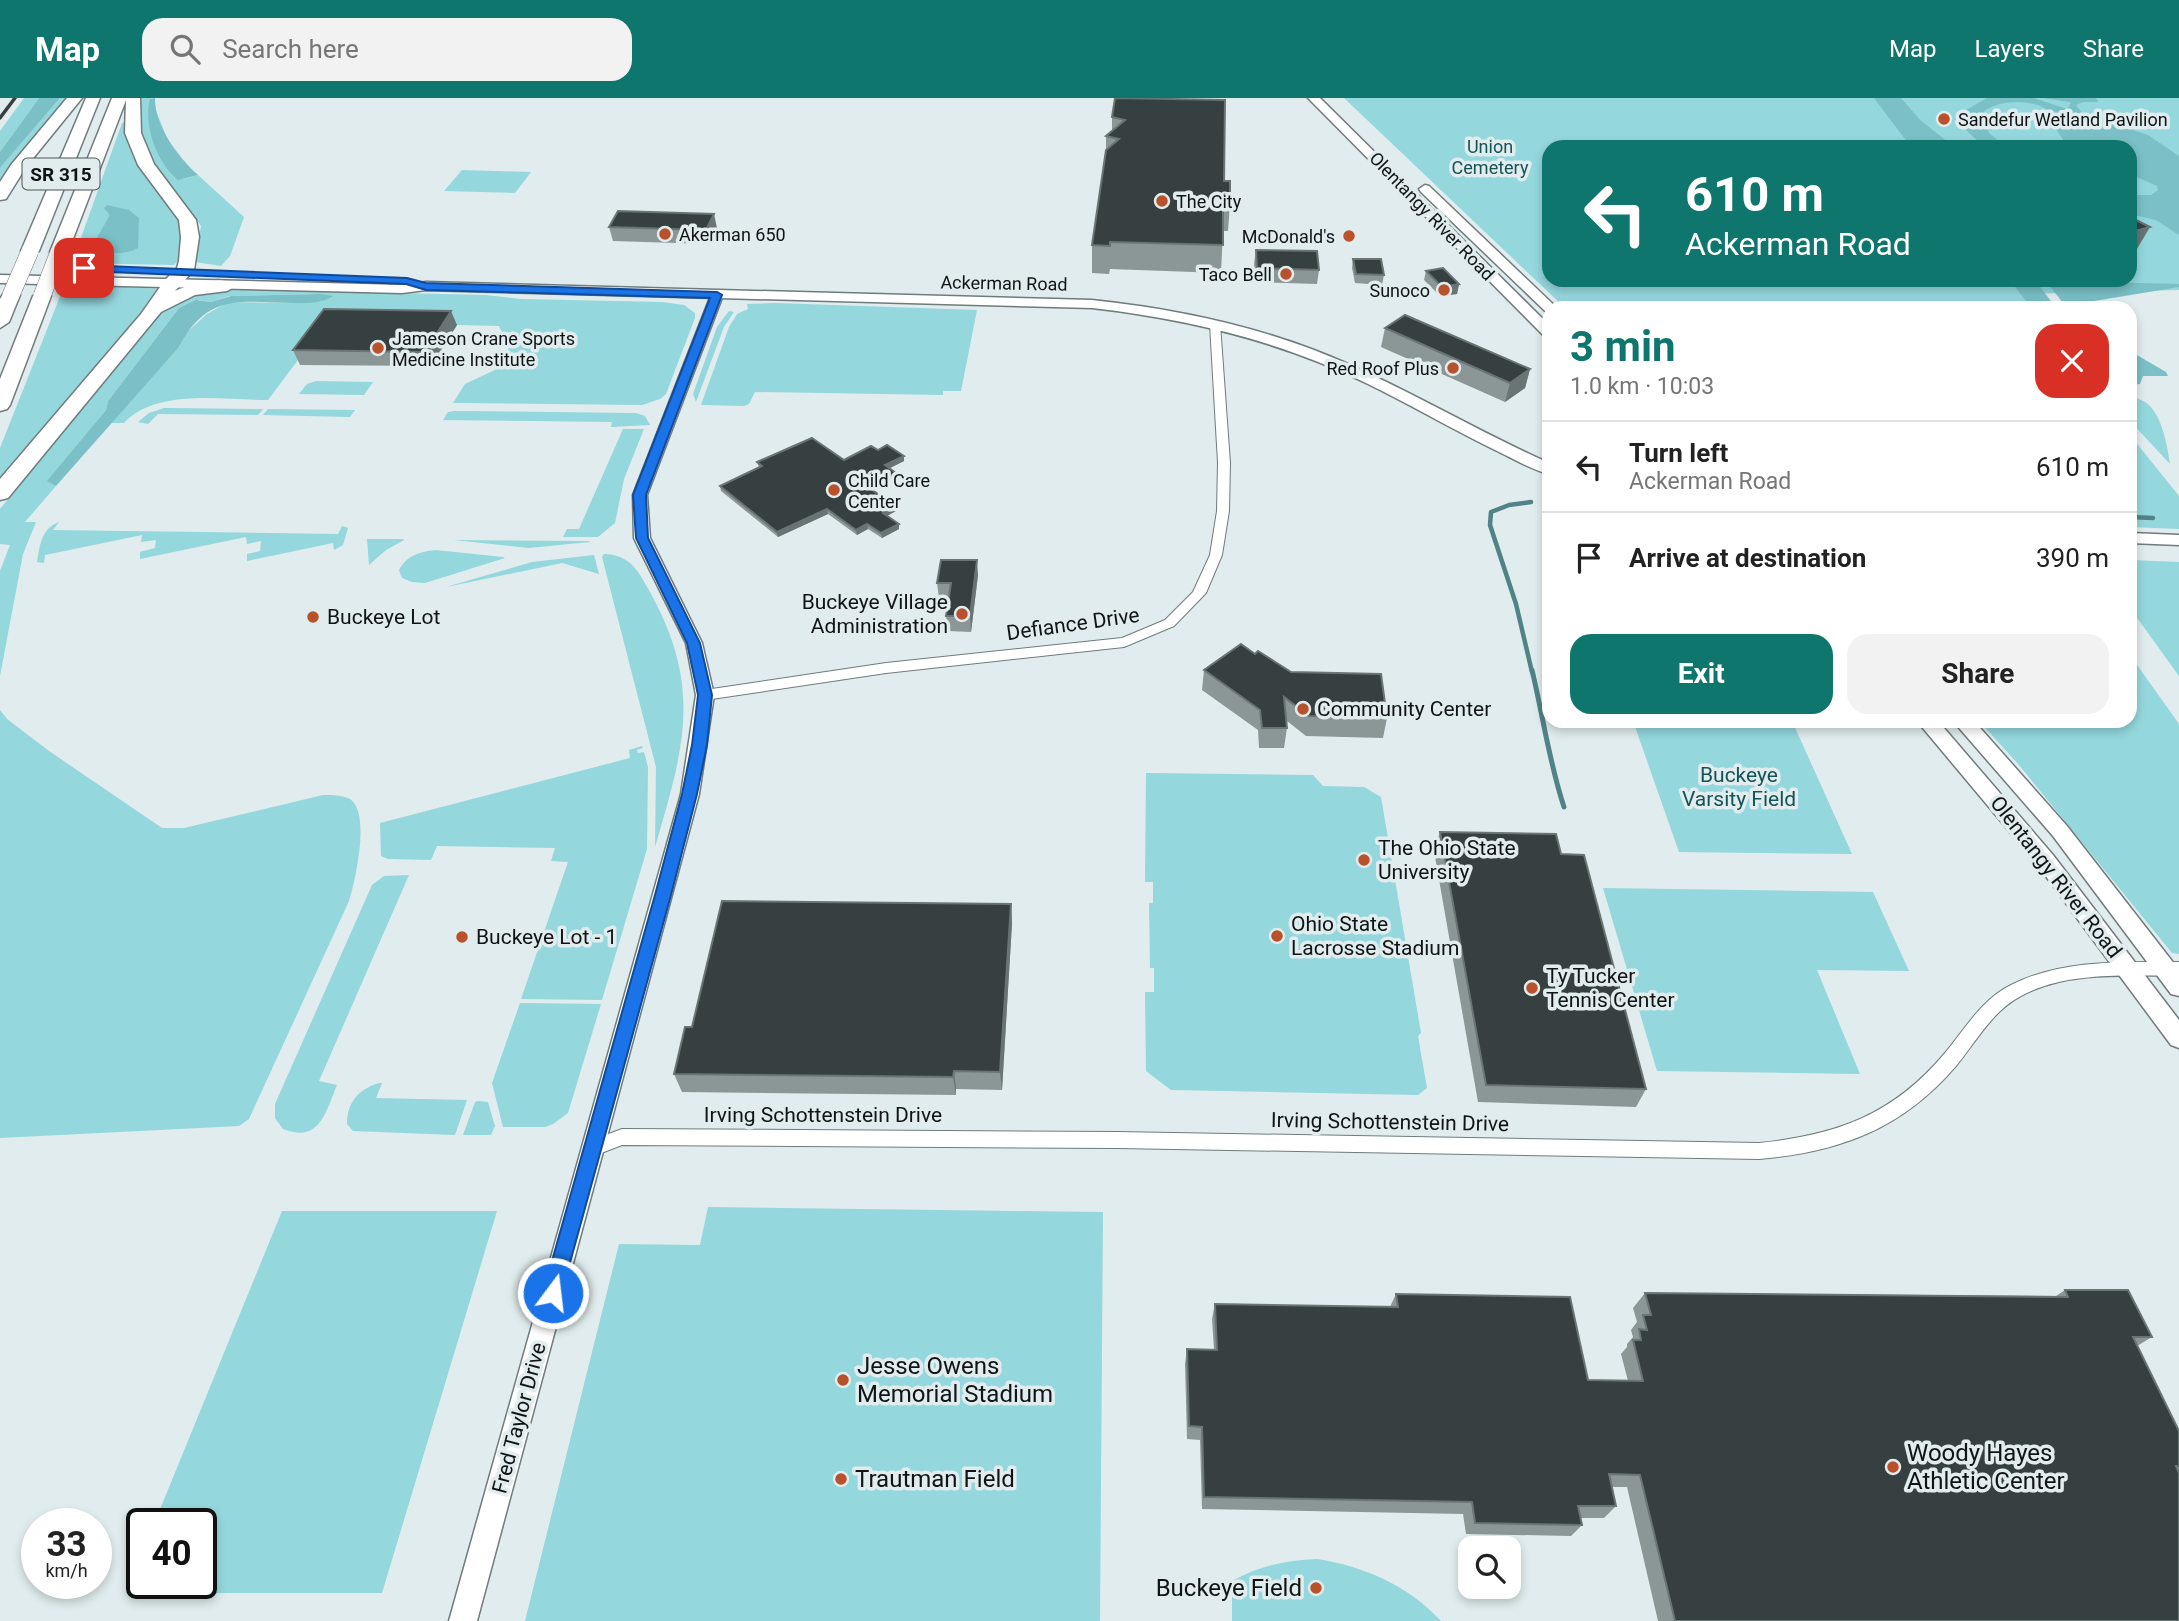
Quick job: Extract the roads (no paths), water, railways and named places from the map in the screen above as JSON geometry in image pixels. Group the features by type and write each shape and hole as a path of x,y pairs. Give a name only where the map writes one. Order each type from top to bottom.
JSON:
{"highway":[{"path":"0,195 19,166 75,98"},
{"name":"SR 315","path":"0,322 6,287 30,251 93,98"},
{"name":"SR 315","path":"0,405 119,98"},
{"path":"0,493 148,318 171,284 185,270 190,250 187,220 142,157 133,133 132,98"},
{"path":"148,318 178,295 191,290 227,286"}],"main road":[{"name":"Olentangy River Road","path":"1314,98 1542,327"},
{"name":"Olentangy River Road","path":"1331,98 1365,131"},
{"name":"Olentangy River Road","path":"1382,147 1543,301"},
{"name":"Ackerman Road","path":"0,265 185,270 407,281 426,286"},
{"name":"Ackerman Road","path":"6,287 171,284 402,289 426,286 1092,304 1159,312 1266,338 1348,370 1542,466"},
{"path":"2137,538 2179,540"},
{"name":"Olentangy River Road","path":"1933,728 1999,803 2179,1038"},
{"name":"Olentangy River Road","path":"1969,728 2060,831 2174,975"}],"street":[{"name":"Fred Taylor Drive","path":"463,1621 690,794 705,695 694,643 642,538 640,495 717,295"},
{"name":"Defiance Drive","path":"705,695 886,668 1124,642 1156,633 1179,619 1193,605 1212,567 1220,544 1223,521 1215,324"},
{"name":"Irving Schottenstein Drive","path":"591,1149 622,1137 1791,1149 1821,1144 1847,1135 1895,1112 1948,1063 2000,1000 2017,989 2038,981 2093,972 2128,970 2174,975"}],"waterway":[{"path":"1531,502 1509,505 1491,512 1490,525 1516,604 1532,672"},
{"path":"2137,517 2153,518"},
{"path":"1532,670 1542,718"},
{"path":"1544,728 1564,807"}],"railway":[{"path":"0,118 15,98"}],"place":[{"name":"Sandefur Wetland Pavilion","path":"1944,119"},
{"name":"The City","path":"1162,201"},
{"name":"Akerman 650","path":"665,234"},
{"name":"McDonald's","path":"1349,236"},
{"name":"Taco Bell","path":"1286,274"},
{"name":"Sunoco","path":"1444,290"},
{"name":"Jameson Crane Sports Medicine Institute","path":"378,348"},
{"name":"Red Roof Plus","path":"1453,368"},
{"name":"Child Care Center","path":"834,490"},
{"name":"Buckeye Village Administration","path":"962,614"},
{"name":"Buckeye Lot","path":"313,617"},
{"name":"Community Center","path":"1303,709"},
{"name":"The Ohio State University","path":"1364,860"},
{"name":"Ohio State Lacrosse Stadium","path":"1277,936"},
{"name":"Buckeye Lot - 1","path":"462,937"},
{"name":"Ty Tucker Tennis Center","path":"1532,988"},
{"name":"Jesse Owens Memorial Stadium","path":"843,1380"},
{"name":"Woody Hayes Athletic Center","path":"1893,1467"},
{"name":"Trautman Field","path":"841,1479"},
{"name":"Buckeye Field","path":"1316,1588"}],"park label":[{"name":"Union Cemetery","path":"1490,156"},
{"name":"Buckeye Varsity Field","path":"1739,787"}]}
